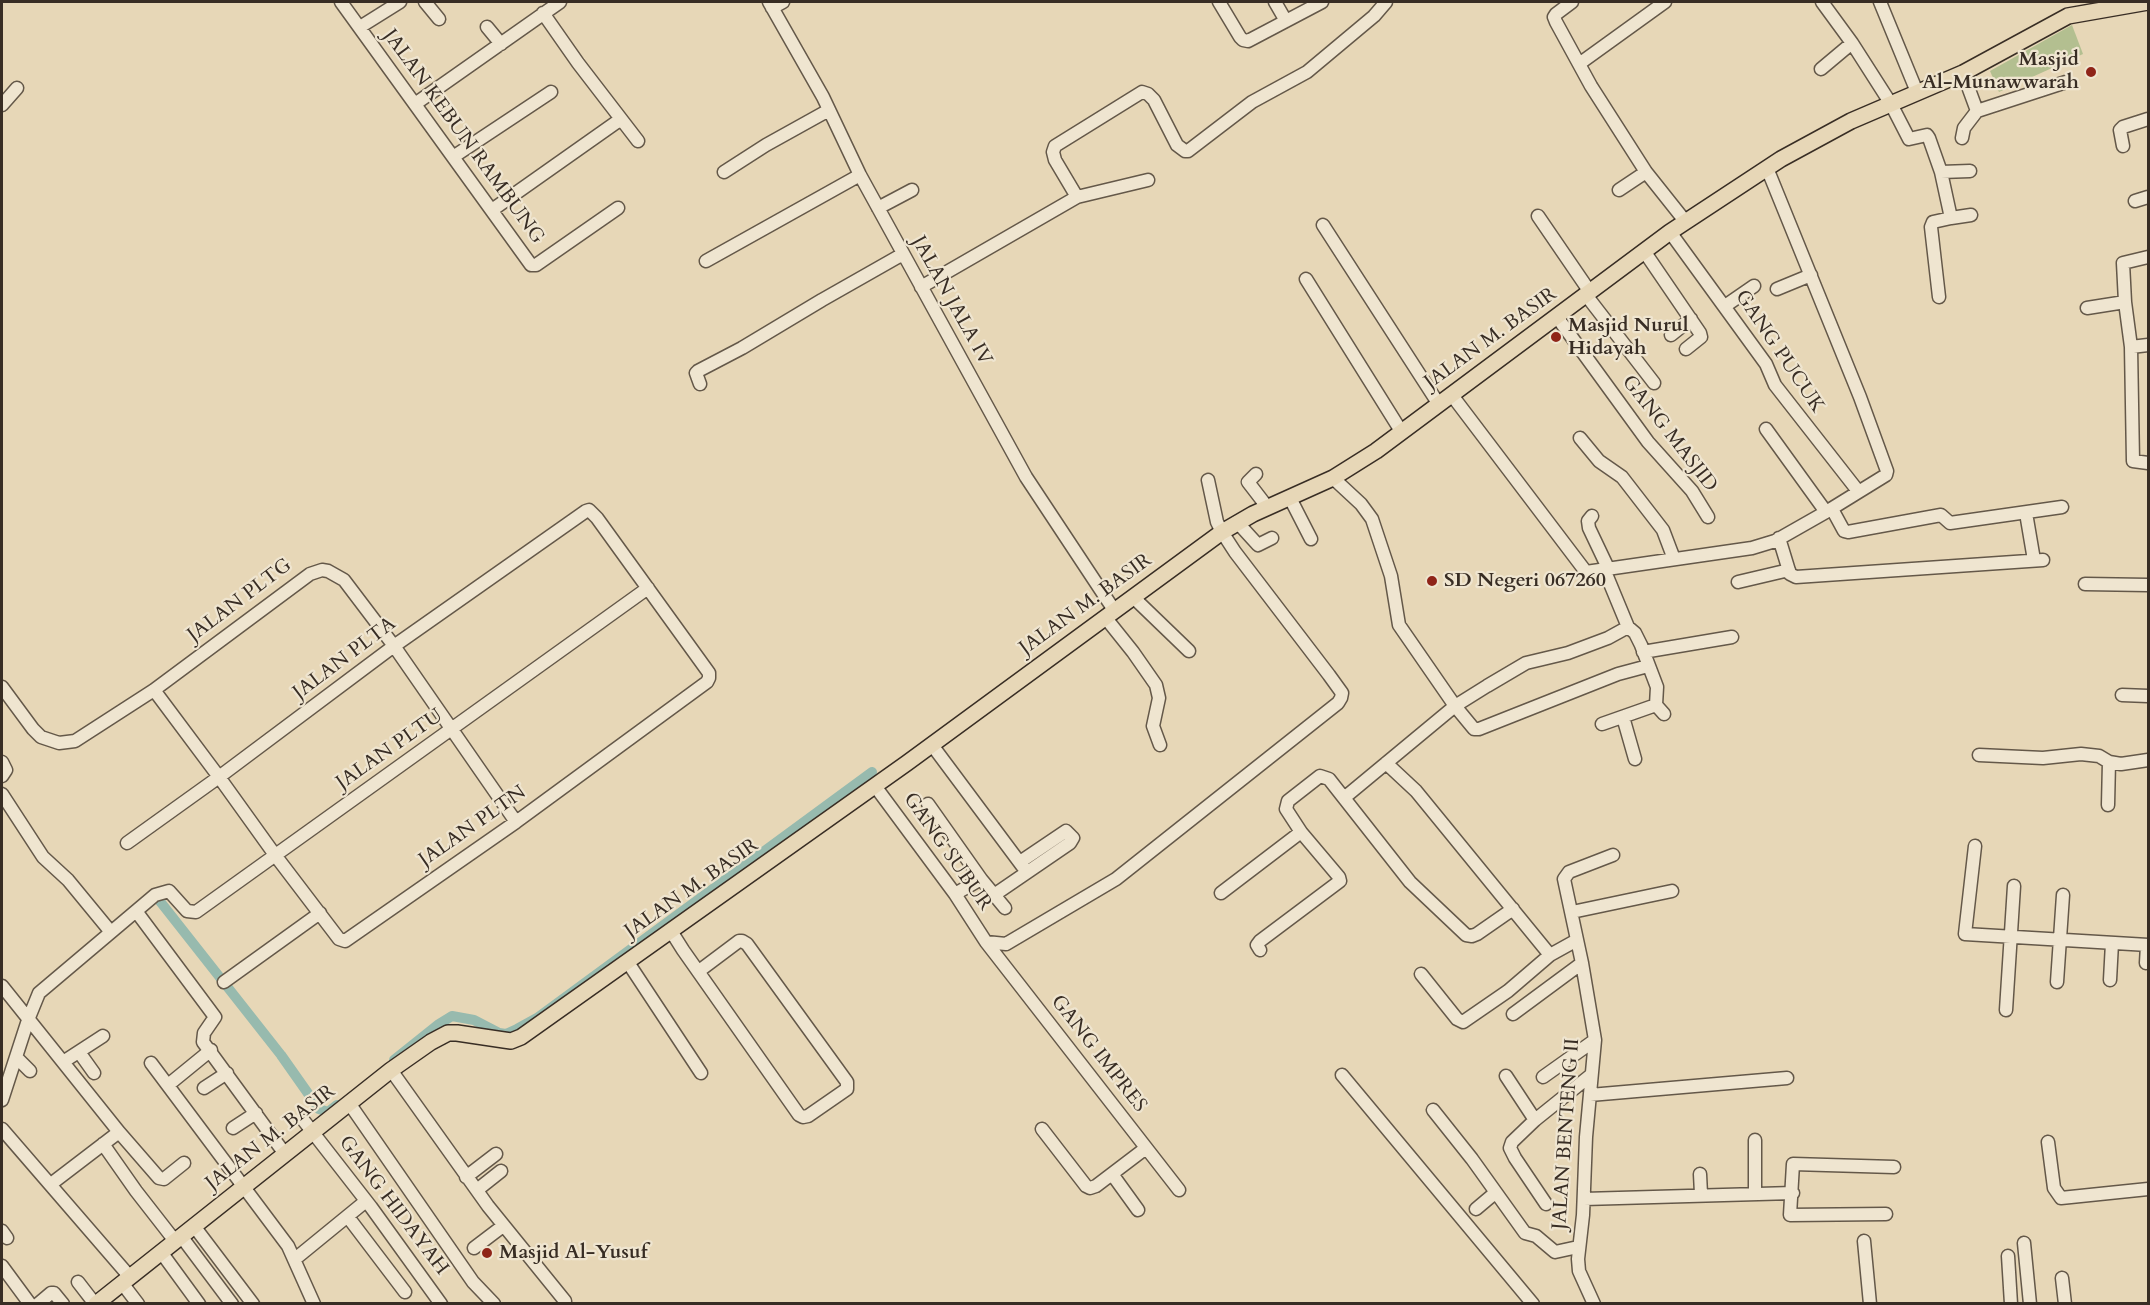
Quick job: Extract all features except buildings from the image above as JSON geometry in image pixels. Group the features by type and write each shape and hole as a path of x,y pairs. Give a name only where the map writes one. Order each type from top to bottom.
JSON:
{"main road":[{"name":"JALAN M. BASIR","path":"96,1304 285,1154 309,1126 349,1103 430,1042 448,1033 514,1040 875,786 1222,531 1333,478 1376,451 1685,221 1767,168 1824,134 1963,73 2068,16 2148,2"}],"street":[{"name":"JALAN KEBUN RAMBUNG","path":"341,2 532,266 618,208"},
{"path":"360,27 400,2"},
{"path":"425,2 439,19"},
{"path":"416,104 560,2"},
{"path":"1219,2 1243,40 1248,40 1322,2"},
{"path":"1275,2 1286,21"},
{"path":"1077,197 1055,160 1053,152 1055,146 1145,92 1154,100 1177,145 1188,151 1252,102 1307,72 1374,16 1386,2"},
{"path":"1572,2 1554,17 1579,64 1647,172 1685,221"},
{"path":"1579,64 1665,2"},
{"path":"1822,2 1852,43 1891,104 1909,139 1927,135 1941,172 1950,218"},
{"path":"1880,2 1917,92"},
{"name":"JALAN JALA IV","path":"775,4 860,175 1026,477 1156,686 1159,698 1153,726 1160,745"},
{"path":"543,13 638,141"},
{"path":"488,27 501,44"},
{"path":"1821,69 1852,43"},
{"path":"1963,73 1977,111"},
{"path":"1962,138 1964,128 1977,111 2066,82"},
{"path":"2,105 16,88"},
{"path":"453,157 551,92"},
{"path":"724,172 830,111"},
{"path":"492,210 621,119"},
{"path":"2123,146 2120,130 2148,119"},
{"path":"1451,394 1584,570 1589,572 1752,548 1779,538 1829,511 1886,474 1887,471 1811,275 1767,168"},
{"path":"1941,172 1970,171"},
{"path":"1619,190 1647,172"},
{"path":"706,261 860,175"},
{"path":"921,287 1077,197 1148,180"},
{"path":"878,208 912,190"},
{"path":"2135,201 2148,197"},
{"path":"1939,297 1931,227 1933,222 1971,215"},
{"path":"1538,216 1588,294 1654,383"},
{"path":"1323,225 1438,403"},
{"name":"GANG PUCUK","path":"1670,232 1766,364 1775,385 1858,491"},
{"path":"1644,251 1700,333 1701,337 1686,349"},
{"path":"700,384 696,373 698,371 742,348 903,254"},
{"path":"2148,256 2123,263 2131,347 2133,461 2148,463"},
{"path":"1777,289 1811,275"},
{"path":"1306,279 1401,431"},
{"path":"1725,306 1754,286"},
{"path":"2087,308 2125,302"},
{"name":"GANG MASJID","path":"1557,317 1648,442 1692,491 1708,517"},
{"path":"1671,335 1691,319"},
{"path":"2131,347 2148,345"},
{"path":"1766,429 1844,531 1941,515 1950,522 2062,507"},
{"path":"1580,438 1599,460 1622,477 1663,530 1674,559"},
{"path":"1256,474 1248,482 1268,508"},
{"path":"1333,478 1362,504 1372,519 1391,576 1399,625 1455,706 1474,729 1618,674 1648,666"},
{"path":"986,942 1006,944 1116,879 1338,703 1341,698 1342,693 1235,552 1222,531 1217,522 1208,480"},
{"path":"1290,498 1311,539"},
{"name":"JALAN PLTN","path":"154,690 275,855 339,939 345,941 516,822 710,678 709,673 648,588 589,510"},
{"name":"JALAN PLTA","path":"127,843 394,646 589,510"},
{"path":"1779,538 1789,570 1792,576 1796,577 2038,560 2026,513"},
{"path":"1592,516 1588,521 1589,528 1628,627 1635,633 1657,687 1660,710 1623,717 1602,724"},
{"path":"1237,522 1258,545 1272,538"},
{"name":"JALAN PLTG","path":"2,687 33,729 50,741 67,744 154,690 299,581 322,570 333,572 344,579 394,646 516,822"},
{"path":"1738,582 1789,570"},
{"path":"2085,584 2148,585"},
{"name":"JALAN PLTU","path":"136,911 154,895 169,891 186,911 196,912 648,588"},
{"path":"1133,597 1189,651"},
{"path":"1344,798 1455,706 1526,663 1568,654 1608,638 1628,627"},
{"path":"1643,652 1732,637"},
{"path":"2122,695 2148,696"},
{"path":"1623,717 1635,759"},
{"path":"932,745 1023,868 994,895"},
{"path":"1979,755 2043,758 2081,754 2099,756 2109,762 2121,764 2148,760"},
{"path":"2,762 6,770 2,776"},
{"path":"2108,805 2109,762"},
{"path":"1386,763 1416,792 1550,956"},
{"path":"1260,950 1257,945 1260,941 1340,881 1287,813 1286,803 1320,776 1329,779 1410,882 1466,935 1477,934 1513,909"},
{"name":"GANG SUBUR","path":"875,786 955,894 986,942"},
{"path":"2,794 43,857 68,880 110,931"},
{"path":"928,804 981,879 1005,908"},
{"path":"1221,893 1301,832"},
{"path":"1975,846 1965,934 2148,945 2146,963"},
{"name":"JALAN BENTENG II","path":"1594,1304 1579,1271 1578,1247 1587,1199 1590,1095 1595,1040 1565,876 1569,872 1613,855"},
{"path":"955,894 981,879"},
{"path":"2006,1010 2014,886"},
{"path":"1572,912 1672,891"},
{"path":"2057,982 2062,895"},
{"path":"2,1100 4,1082 16,1057 35,1000 44,988 136,911 215,1017 202,1040 285,1154"},
{"path":"224,982 320,913"},
{"path":"671,931 699,971 801,1116 808,1116 847,1089 847,1082 745,942 739,942 699,971"},
{"path":"1421,974 1457,1019 1463,1022 1508,991 1550,956 1578,940"},
{"name":"GANG IMPRES","path":"986,942 1179,1190"},
{"path":"2110,980 2112,943"},
{"path":"627,961 701,1073"},
{"path":"1512,1014 1582,963"},
{"path":"2,986 119,1132 159,1178 164,1179 184,1163"},
{"path":"63,1062 103,1036"},
{"path":"1543,1077 1595,1040"},
{"path":"173,1081 211,1050"},
{"path":"79,1052 94,1073"},
{"path":"16,1057 30,1071"},
{"path":"151,1064 276,1229 295,1259 314,1304"},
{"path":"391,1070 466,1177 565,1301"},
{"path":"204,1088 227,1073"},
{"path":"1342,1075 1533,1304"},
{"path":"1506,1076 1535,1120"},
{"path":"1546,1204 1510,1148 1512,1142 1535,1120 1591,1076"},
{"path":"1590,1095 1787,1078"},
{"path":"349,1103 473,1282 492,1303"},
{"path":"1433,1110 1525,1233 1536,1236 1553,1251 1578,1247"},
{"path":"233,1128 256,1113"},
{"name":"GANG HIDAYAH","path":"309,1126 441,1304"},
{"path":"2,1129 51,1184 126,1280 138,1304"},
{"path":"1041,1129 1088,1187 1096,1186 1146,1148"},
{"path":"51,1184 119,1132"},
{"path":"1755,1140 1755,1193"},
{"path":"2048,1142 2054,1188 2061,1198 2148,1189"},
{"path":"103,1144 136,1191 253,1304"},
{"path":"466,1177 496,1154"},
{"path":"1886,1214 1790,1215 1793,1164 1894,1167"},
{"path":"477,1190 501,1172"},
{"path":"1112,1174 1138,1210"},
{"path":"1700,1174 1701,1194"},
{"path":"1476,1209 1495,1193"},
{"path":"1587,1199 1793,1193"},
{"path":"295,1259 366,1201"},
{"path":"348,1217 405,1292"},
{"path":"474,1248 503,1226"},
{"path":"183,1234 232,1304"},
{"path":"1864,1241 1870,1304"},
{"path":"2024,1243 2030,1304"},
{"path":"160,1252 199,1304"},
{"path":"2008,1256 2011,1304"},
{"path":"2,1266 30,1304"},
{"path":"2062,1278 2065,1304"},
{"path":"78,1282 96,1304"},
{"path":"38,1304 51,1293 54,1293 63,1304"}],"green space":[{"path":"2072,25 2083,54 1999,92 1990,71"}],"waterway":[{"path":"394,1060 452,1016 474,1020 499,1033 506,1034 537,1018 872,772"},
{"path":"155,895 281,1055 319,1109 328,1112 337,1105"}],"place":[{"name":"Masjid Al-Munawwarah","path":"2091,72"},
{"name":"Masjid Nurul Hidayah","path":"1556,337"},
{"name":"SD Negeri 067260","path":"1432,581"},
{"name":"Masjid Al-Yusuf","path":"487,1253"}]}
